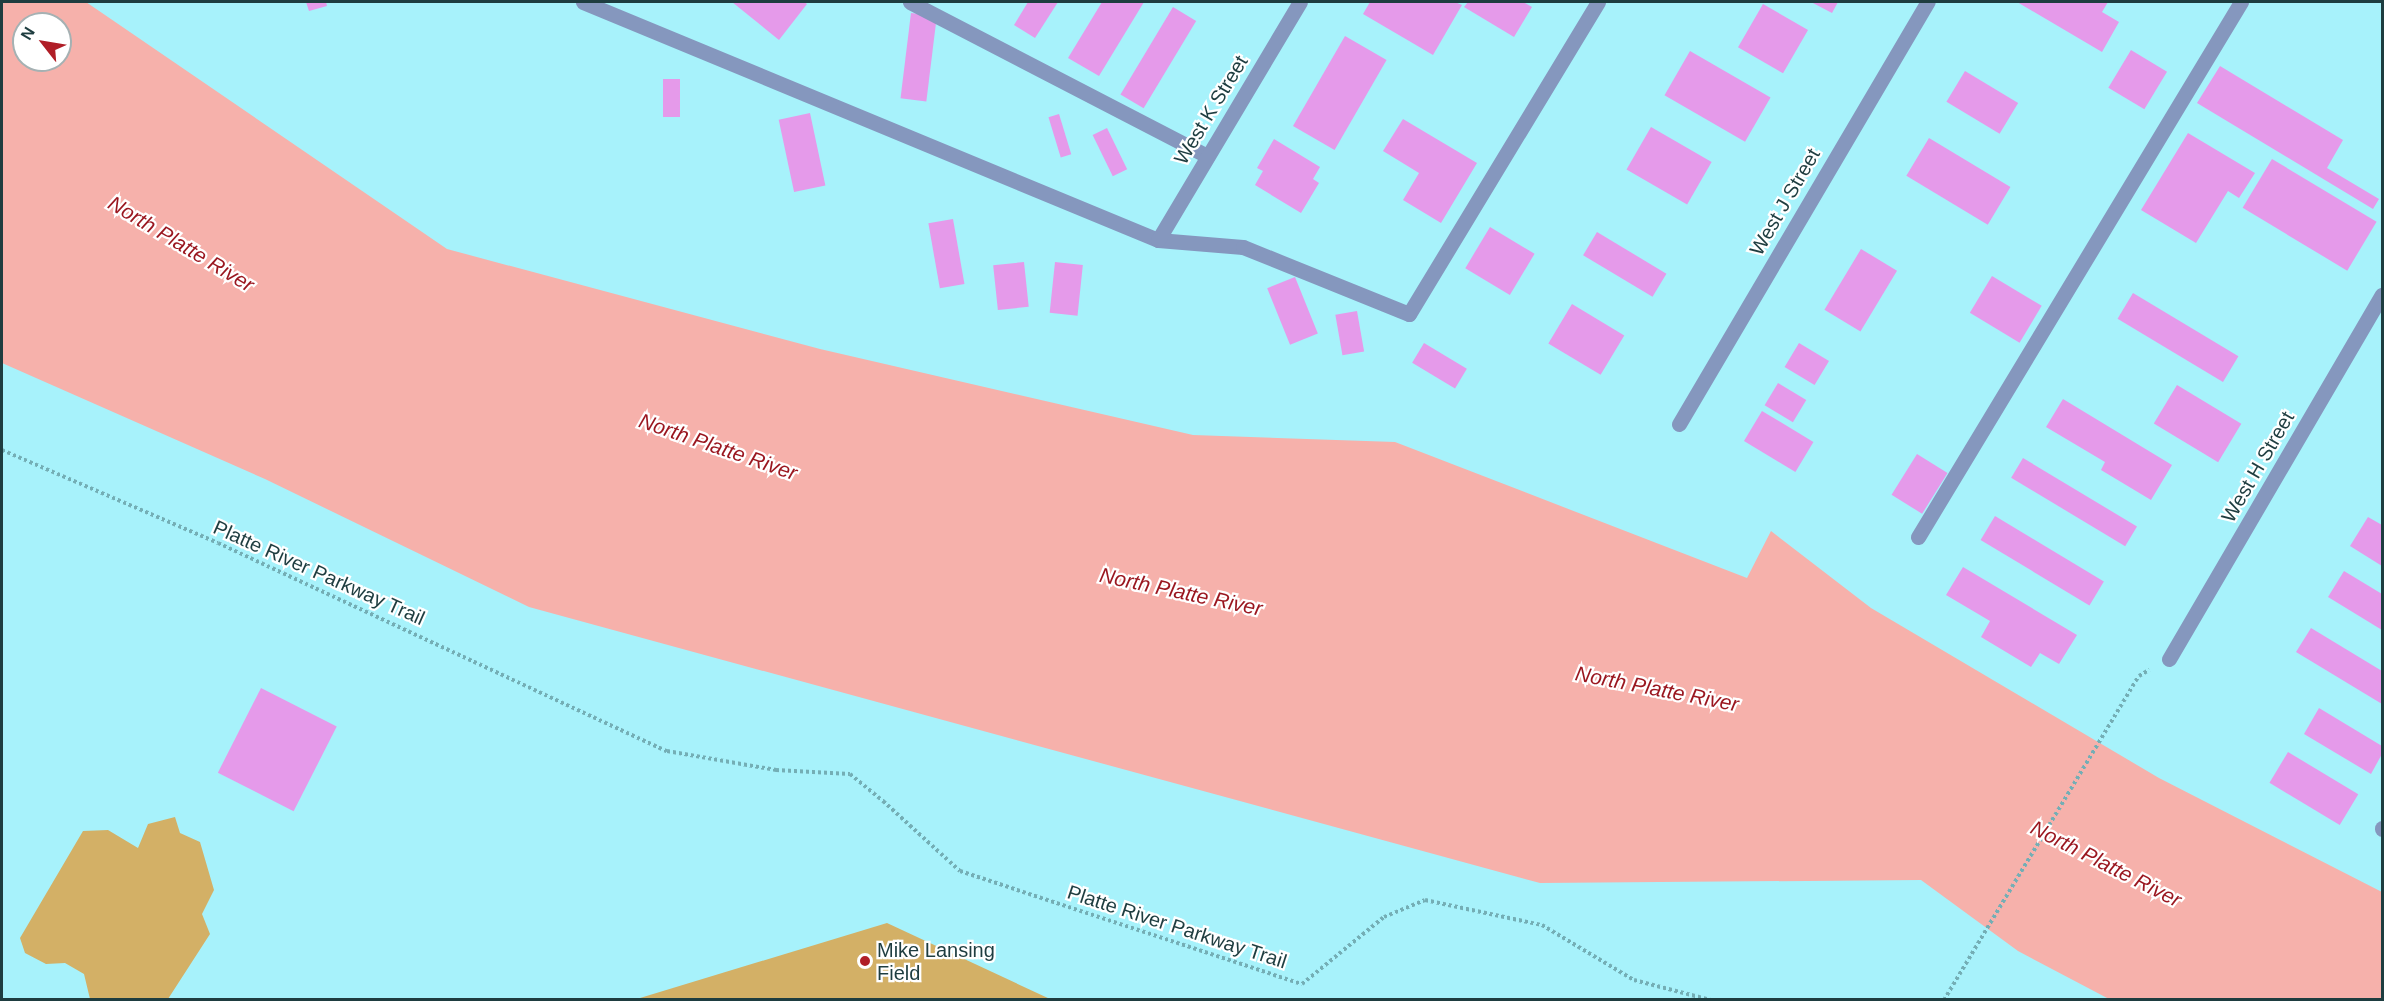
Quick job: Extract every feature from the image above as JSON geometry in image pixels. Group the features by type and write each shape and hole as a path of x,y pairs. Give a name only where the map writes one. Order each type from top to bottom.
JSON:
{"street":[{"path":"583,2 1158,240 1242,247 1409,314 1598,2"},
{"path":"910,2 1207,156"},
{"name":"West K Street","path":"1158,240 1300,2"},
{"name":"West J Street","path":"1679,424 1928,2"},
{"path":"1918,537 2241,2"},
{"name":"West H Street","path":"2169,659 2382,295"}],"path":[{"name":"Platte River Parkway Trail","path":"2,450 219,543 667,751 776,770 850,774 960,871 1302,984 1384,917 1425,900 1542,925 1634,980 1710,999"},
{"path":"1944,999 2139,676 2169,659"}],"shaded area":[{"path":"175,817 180,833 200,842 214,890 202,914 210,934 168,999 90,999 84,974 65,963 46,964 25,953 20,938 83,831 108,830 138,848 148,824"},
{"name":"Mike Lansing Field","path":"887,923 1050,999 639,999 640,998"}],"water":[{"name":"North Platte River","path":"2,2 86,2 447,249 820,349 1193,435 1395,442 1747,578 1771,531 1871,608 2159,778 2382,892 2382,999 2109,999 2018,951 1921,880 1540,883 529,607 265,479 2,363"}],"building":[{"path":"306,2 326,2 327,6 309,11"},
{"path":"732,2 804,2 807,4 779,40"},
{"path":"1028,2 1058,2 1035,38 1014,25"},
{"path":"1102,2 1144,2 1099,76 1068,58"},
{"path":"1370,2 1455,2 1462,5 1433,55 1363,14"},
{"path":"1468,2 1523,2 1532,7 1514,37 1464,7"},
{"path":"1811,2 1838,2 1832,13"},
{"path":"2017,2 2108,2 2102,12 2119,22 2102,52"},
{"path":"1763,4 1808,30 1783,73 1738,47"},
{"path":"1173,7 1196,21 1144,108 1120,94"},
{"path":"911,13 937,16 926,102 901,98"},
{"path":"1345,36 1387,60 1335,150 1293,126"},
{"path":"2131,50 2167,72 2144,109 2108,88"},
{"path":"1690,51 1771,98 1745,142 1664,95"},
{"path":"2220,66 2343,140 2327,168 2379,199 2373,209 2197,103"},
{"path":"1965,71 2018,103 2000,134 1946,102"},
{"path":"663,79 680,79 680,117 663,117"},
{"path":"810,113 825,185 794,192 779,120"},
{"path":"1059,114 1071,154 1061,157 1048,117"},
{"path":"1403,119 1477,163 1441,223 1403,200 1419,173 1383,151"},
{"path":"1651,127 1712,162 1687,204 1626,169"},
{"path":"1107,128 1127,169 1113,176 1093,135"},
{"path":"2188,133 2255,173 2239,198 2228,191 2196,243 2141,210"},
{"path":"1929,138 2010,187 1988,225 1906,176"},
{"path":"1274,139 1320,167 1313,179 1319,183 1301,213 1255,185 1263,171 1257,168"},
{"path":"2272,159 2377,222 2347,271 2243,208"},
{"path":"953,219 964,284 940,288 928,223"},
{"path":"1490,227 1535,254 1510,295 1465,268"},
{"path":"1597,232 1666,274 1653,297 1583,255"},
{"path":"1861,249 1897,271 1860,331 1824,310"},
{"path":"1024,262 1029,307 998,310 993,265"},
{"path":"1055,262 1083,265 1078,316 1050,313"},
{"path":"1992,276 2042,306 2020,343 1970,313"},
{"path":"1295,277 1318,334 1290,345 1267,288"},
{"path":"2133,293 2238,356 2223,382 2118,319"},
{"path":"1572,304 1624,335 1601,375 1548,343"},
{"path":"1357,311 1364,351 1342,355 1335,315"},
{"path":"1424,343 1467,369 1455,388 1412,363"},
{"path":"1799,343 1829,361 1815,385 1785,367"},
{"path":"1778,383 1806,400 1793,422 1765,405"},
{"path":"2177,385 2241,424 2218,462 2154,424"},
{"path":"2063,399 2172,465 2151,500 2101,470 2105,462 2046,427"},
{"path":"1762,411 1813,442 1795,472 1744,441"},
{"path":"1917,454 1948,473 1922,514 1892,495"},
{"path":"2023,458 2137,527 2125,546 2011,478"},
{"path":"1995,516 2104,581 2089,605 1981,540"},
{"path":"2368,517 2382,525 2382,566 2350,546"},
{"path":"1963,567 2077,635 2059,664 2040,653 2031,667 1981,637 1990,621 1946,595"},
{"path":"2344,571 2382,594 2382,630 2328,597"},
{"path":"2311,628 2382,671 2382,704 2296,652"},
{"path":"261,688 337,727 294,811 218,773"},
{"path":"2319,708 2382,746 2382,754 2371,774 2304,734"},
{"path":"2288,752 2358,794 2340,825 2269,783"}],"place":[{"name":"Mike Lansing Field","path":"865,961"}]}
